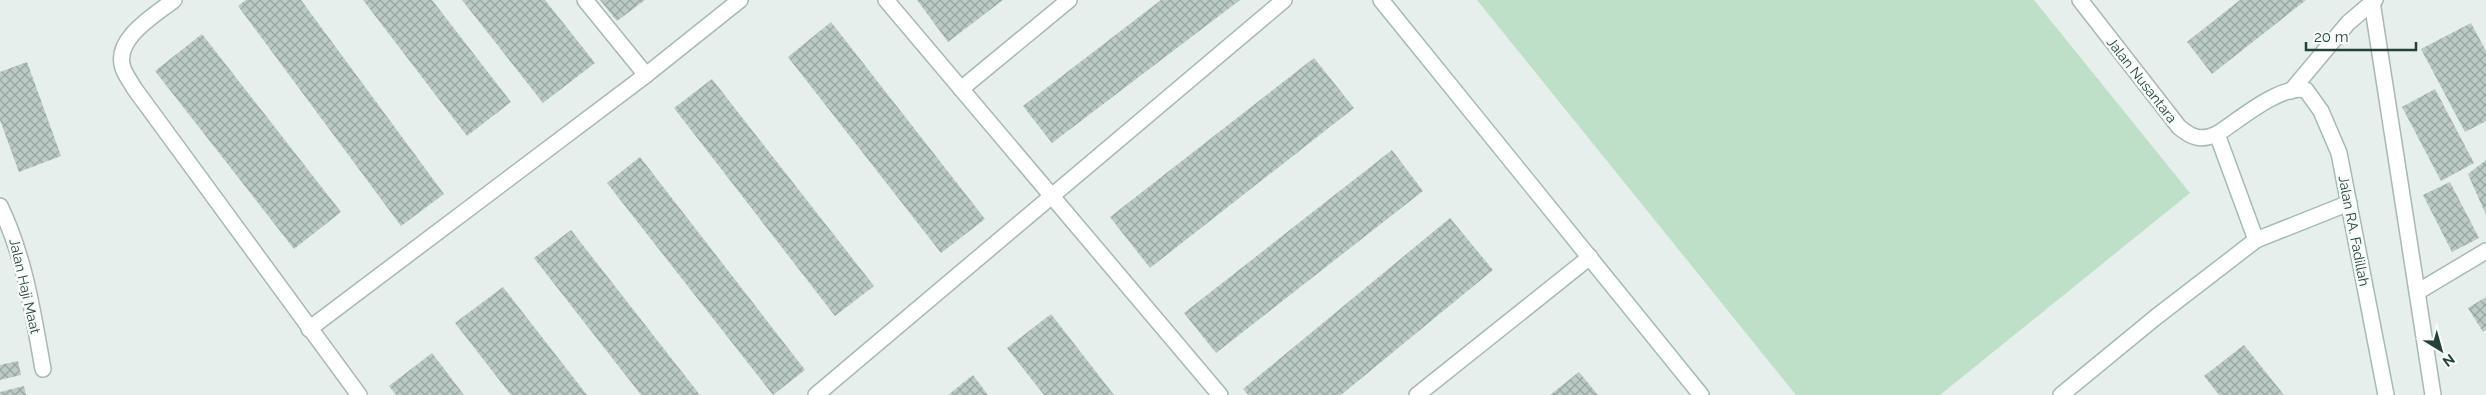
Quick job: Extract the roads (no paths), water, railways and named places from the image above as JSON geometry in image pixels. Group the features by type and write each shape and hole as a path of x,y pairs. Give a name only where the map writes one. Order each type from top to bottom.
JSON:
{"street":[{"path":"174,0 128,40 121,56 122,68 134,88 359,395"},
{"path":"585,0 646,75"},
{"path":"309,329 646,75 740,0"},
{"path":"886,0 1220,395"},
{"path":"961,89 1069,0"},
{"path":"816,395 1284,0"},
{"path":"1381,0 1701,395"},
{"name":"Jalan Nusantara","path":"2080,0 2179,127 2187,134 2202,139 2217,134"},
{"path":"2256,240 2217,134 2248,112 2291,91 2348,23 2374,1"},
{"path":"2374,1 2433,395"},
{"name":"Jalan RA. Fadillah","path":"2291,91 2303,89 2310,92 2321,111 2339,153 2386,395"},
{"path":"2061,395 2156,317 2256,240 2349,203"},
{"name":"Jalan Haji Maat","path":"0,206 15,238 24,270 43,369"},
{"path":"2418,291 2486,251"},
{"path":"1417,395 1590,257"}]}
